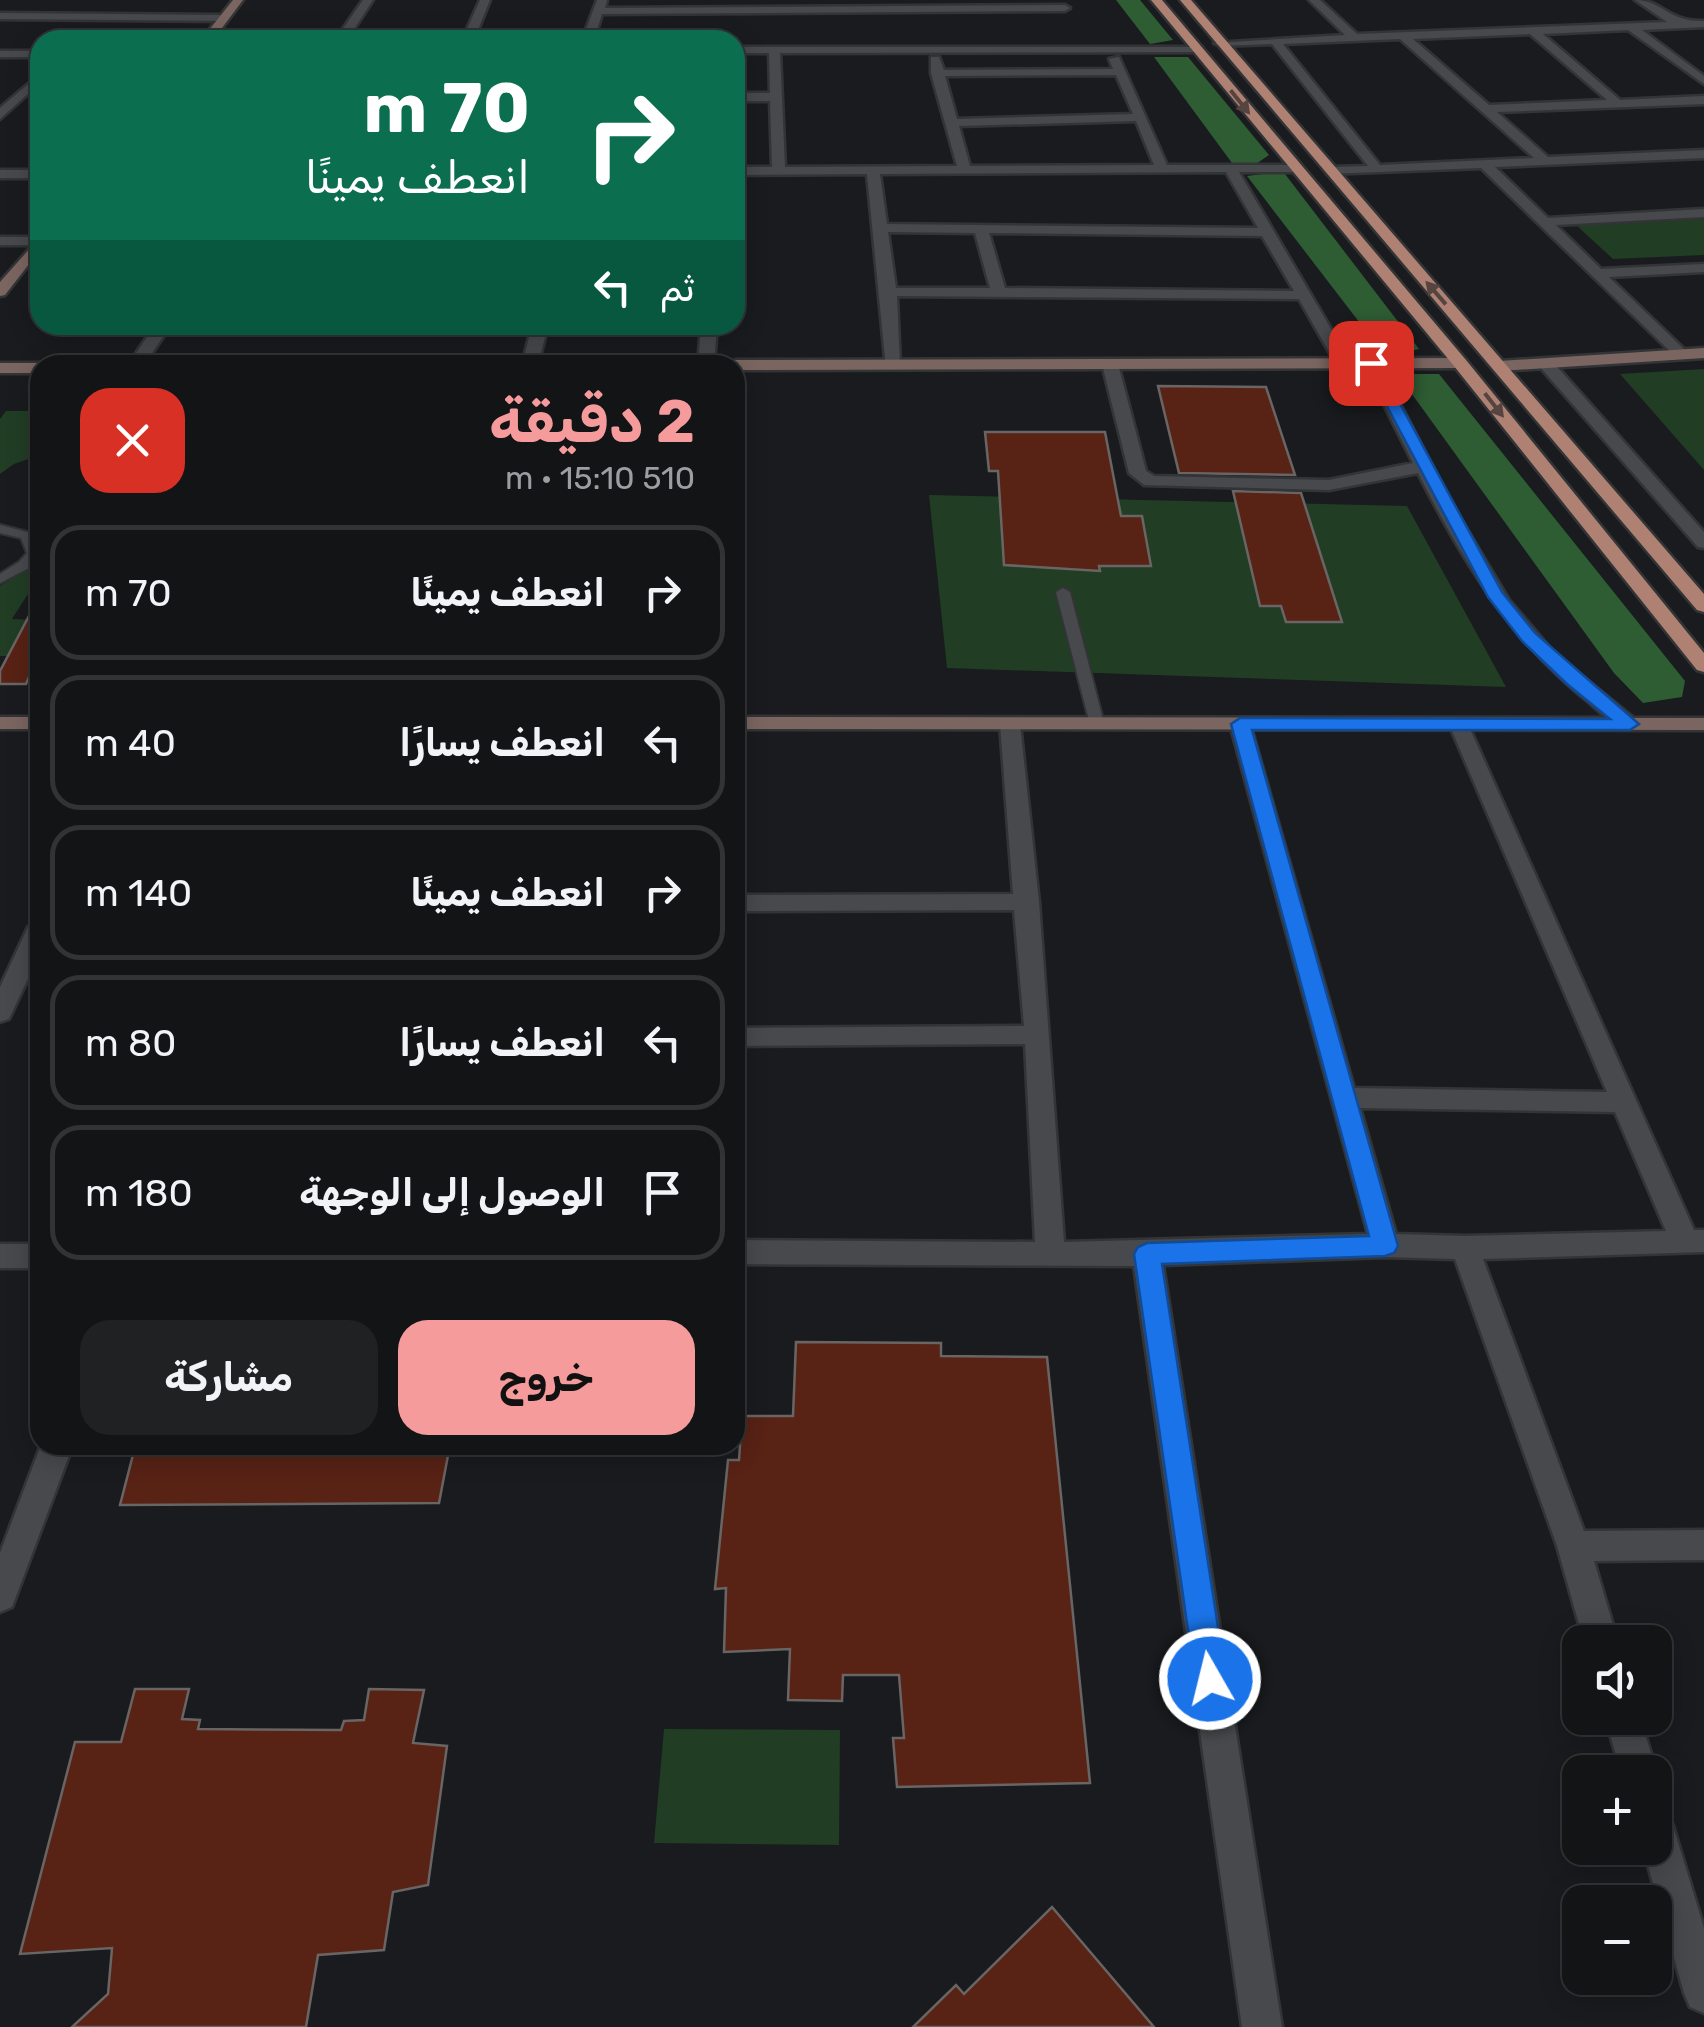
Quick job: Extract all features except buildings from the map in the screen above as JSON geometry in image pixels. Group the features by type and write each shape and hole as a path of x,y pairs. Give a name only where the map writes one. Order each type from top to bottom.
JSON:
{"main road":[{"path":"1156,0 1293,168 1460,362 1704,666"},
{"path":"1185,0 1704,606"},
{"path":"1560,489 1589,492 1600,486"},
{"path":"1600,538 1623,532 1644,536"}],"street":[{"path":"98,16 113,0"},
{"path":"215,30 238,0"},
{"path":"348,30 368,0"},
{"path":"472,30 486,0"},
{"path":"1315,1 1332,0"},
{"path":"1640,0 1678,25"},
{"path":"1315,1 1354,37"},
{"path":"591,30 600,5 864,10 1063,4 1070,22"},
{"path":"864,10 866,49"},
{"path":"0,16 224,18"},
{"path":"1220,42 1704,24"},
{"path":"1631,27 1704,81"},
{"path":"1532,30 1618,103"},
{"path":"1076,36 1082,49"},
{"path":"1402,36 1545,161"},
{"path":"1274,40 1377,169"},
{"path":"774,49 779,170"},
{"path":"934,49 937,73 965,170"},
{"path":"745,50 1198,50"},
{"path":"1112,50 1163,170"},
{"path":"0,54 30,54"},
{"path":"937,73 1120,72"},
{"path":"0,116 30,86"},
{"path":"745,97 776,97"},
{"path":"1484,109 1704,100"},
{"path":"951,123 1140,117"},
{"path":"1332,171 1704,154"},
{"path":"1484,164 1681,354"},
{"path":"745,171 1293,168"},
{"path":"873,170 889,292 892,364"},
{"path":"1232,170 1300,295 1343,363"},
{"path":"0,174 30,174"},
{"path":"1545,222 1704,213"},
{"path":"882,228 1269,232"},
{"path":"981,229 999,292"},
{"path":"0,241 30,242"},
{"path":"0,292 30,254"},
{"path":"1598,273 1704,268"},
{"path":"889,292 1300,295"},
{"path":"1498,366 1704,353"},
{"path":"745,365 1460,362"},
{"path":"1371,363 1479,567 1528,637 1630,724"},
{"path":"1110,364 1138,473 1150,480 1329,485 1426,466"},
{"path":"1546,364 1704,543"},
{"path":"0,368 30,368"},
{"path":"0,723 30,723"},
{"path":"745,724 1703,726"},
{"path":"1010,724 1027,902 1050,1251"},
{"path":"1240,724 1385,1246"},
{"path":"745,1252 1147,1254 1694,1241 1626,1102 1460,724"},
{"path":"745,903 1027,902"},
{"path":"0,1013 30,948"},
{"path":"745,1037 1037,1035"},
{"path":"1345,1098 1626,1102"},
{"path":"1465,1248 1573,1546 1596,1625"},
{"path":"1147,1254 1262,2027"},
{"path":"0,1256 30,1256"},
{"path":"0,1596 53,1455"},
{"path":"1573,1546 1704,1545"},
{"path":"1666,1865 1704,1993"}],"lane":[{"path":"0,529 26,536 30,543"},
{"path":"0,579 24,565 30,554"},
{"path":"1063,592 1097,724"}],"green space":[{"path":"1116,0 1140,0 1173,40 1150,44"},
{"path":"1154,57 1188,57 1269,155 1256,164 1232,163"},
{"path":"1285,174 1419,349 1386,357 1247,176"},
{"path":"1704,219 1704,255 1613,259 1576,225"},
{"path":"1704,369 1704,470 1620,374"},
{"path":"1411,374 1439,374 1685,681 1682,697 1643,703 1614,673 1401,379"},
{"path":"6,411 30,411 30,458 0,474 0,419"},
{"path":"929,495 1407,506 1506,687 947,668"},
{"path":"30,567 30,591 12,619 30,620 30,656 0,656 0,586"},
{"path":"664,1729 840,1730 839,1845 654,1843"}],"route":[{"path":"1210,1679 1147,1254 1385,1246 1240,724 1630,724 1528,637 1494,593 1371,363"}]}
